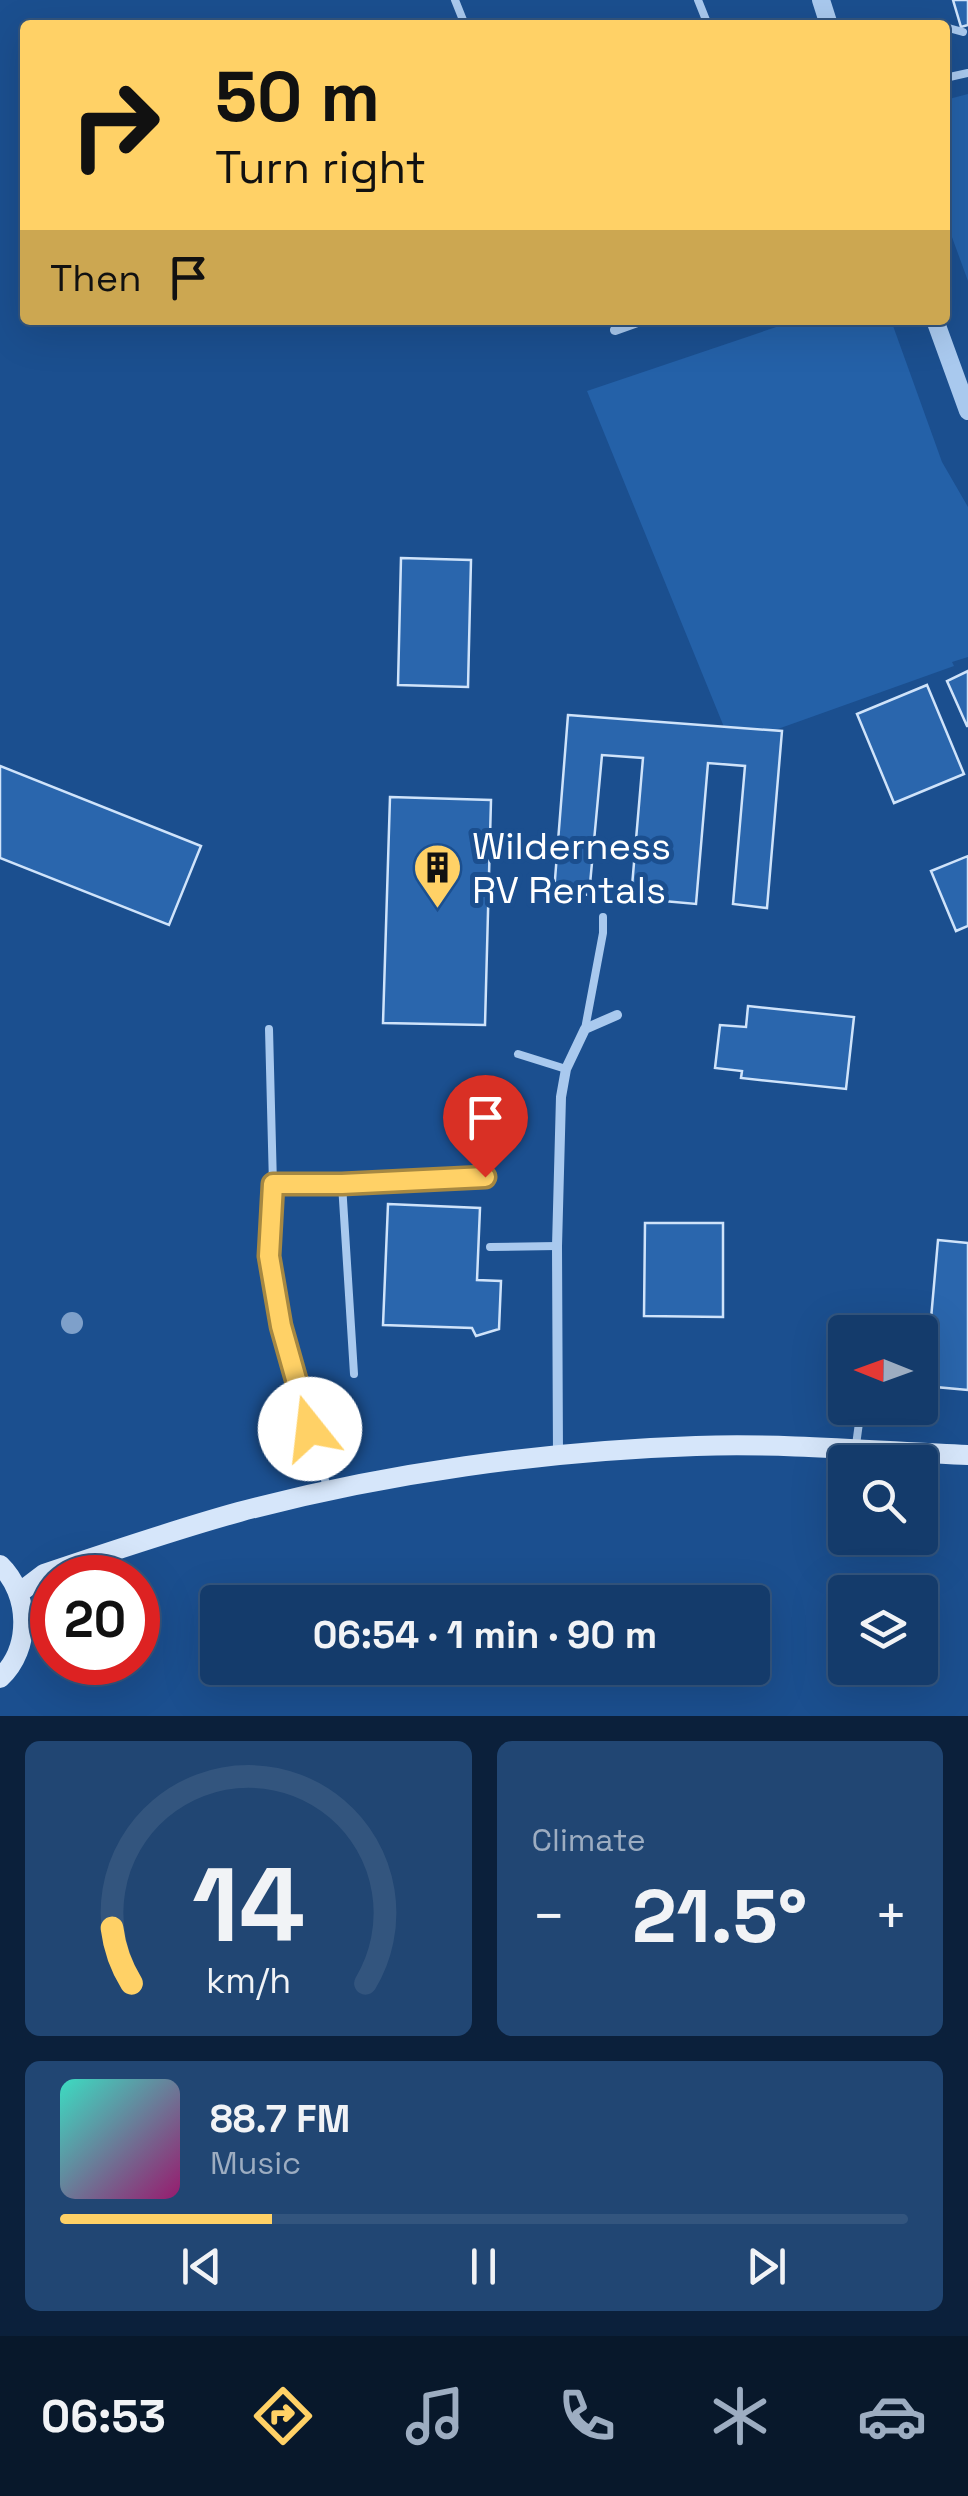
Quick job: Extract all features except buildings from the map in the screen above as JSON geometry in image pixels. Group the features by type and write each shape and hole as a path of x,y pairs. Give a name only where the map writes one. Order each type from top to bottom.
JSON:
{"main road":[{"path":"19,1592 44,1574 240,1512 436,1472 558,1454 697,1446 828,1449"},
{"path":"938,1454 968,1455"},
{"path":"0,1564 19,1592 24,1620 20,1647 0,1678"}],"street":[{"path":"615,330 629,325"},
{"path":"936,325 968,411"},
{"path":"558,1454 561,1097 566,1069 585,1029 618,1015"}],"lane":[{"path":"950,28 963,32"},
{"path":"585,1029 604,917"},
{"path":"268,1028 273,1184 269,1256 281,1326 328,1492"},
{"path":"518,1054 566,1069"},
{"path":"273,1184 485,1177"},
{"path":"342,1184 354,1374"},
{"path":"490,1247 557,1246"}],"shaded area":[{"path":"968,94 968,281 950,232 950,99"},
{"path":"782,325 893,325 942,462 968,507 968,657 952,662 954,666 775,730 724,727 587,391"}],"place":[{"name":"Wilderness RV Rentals","path":"437,910"}],"route":[{"path":"310,1429 281,1326 269,1256 273,1184 485,1177"}]}
